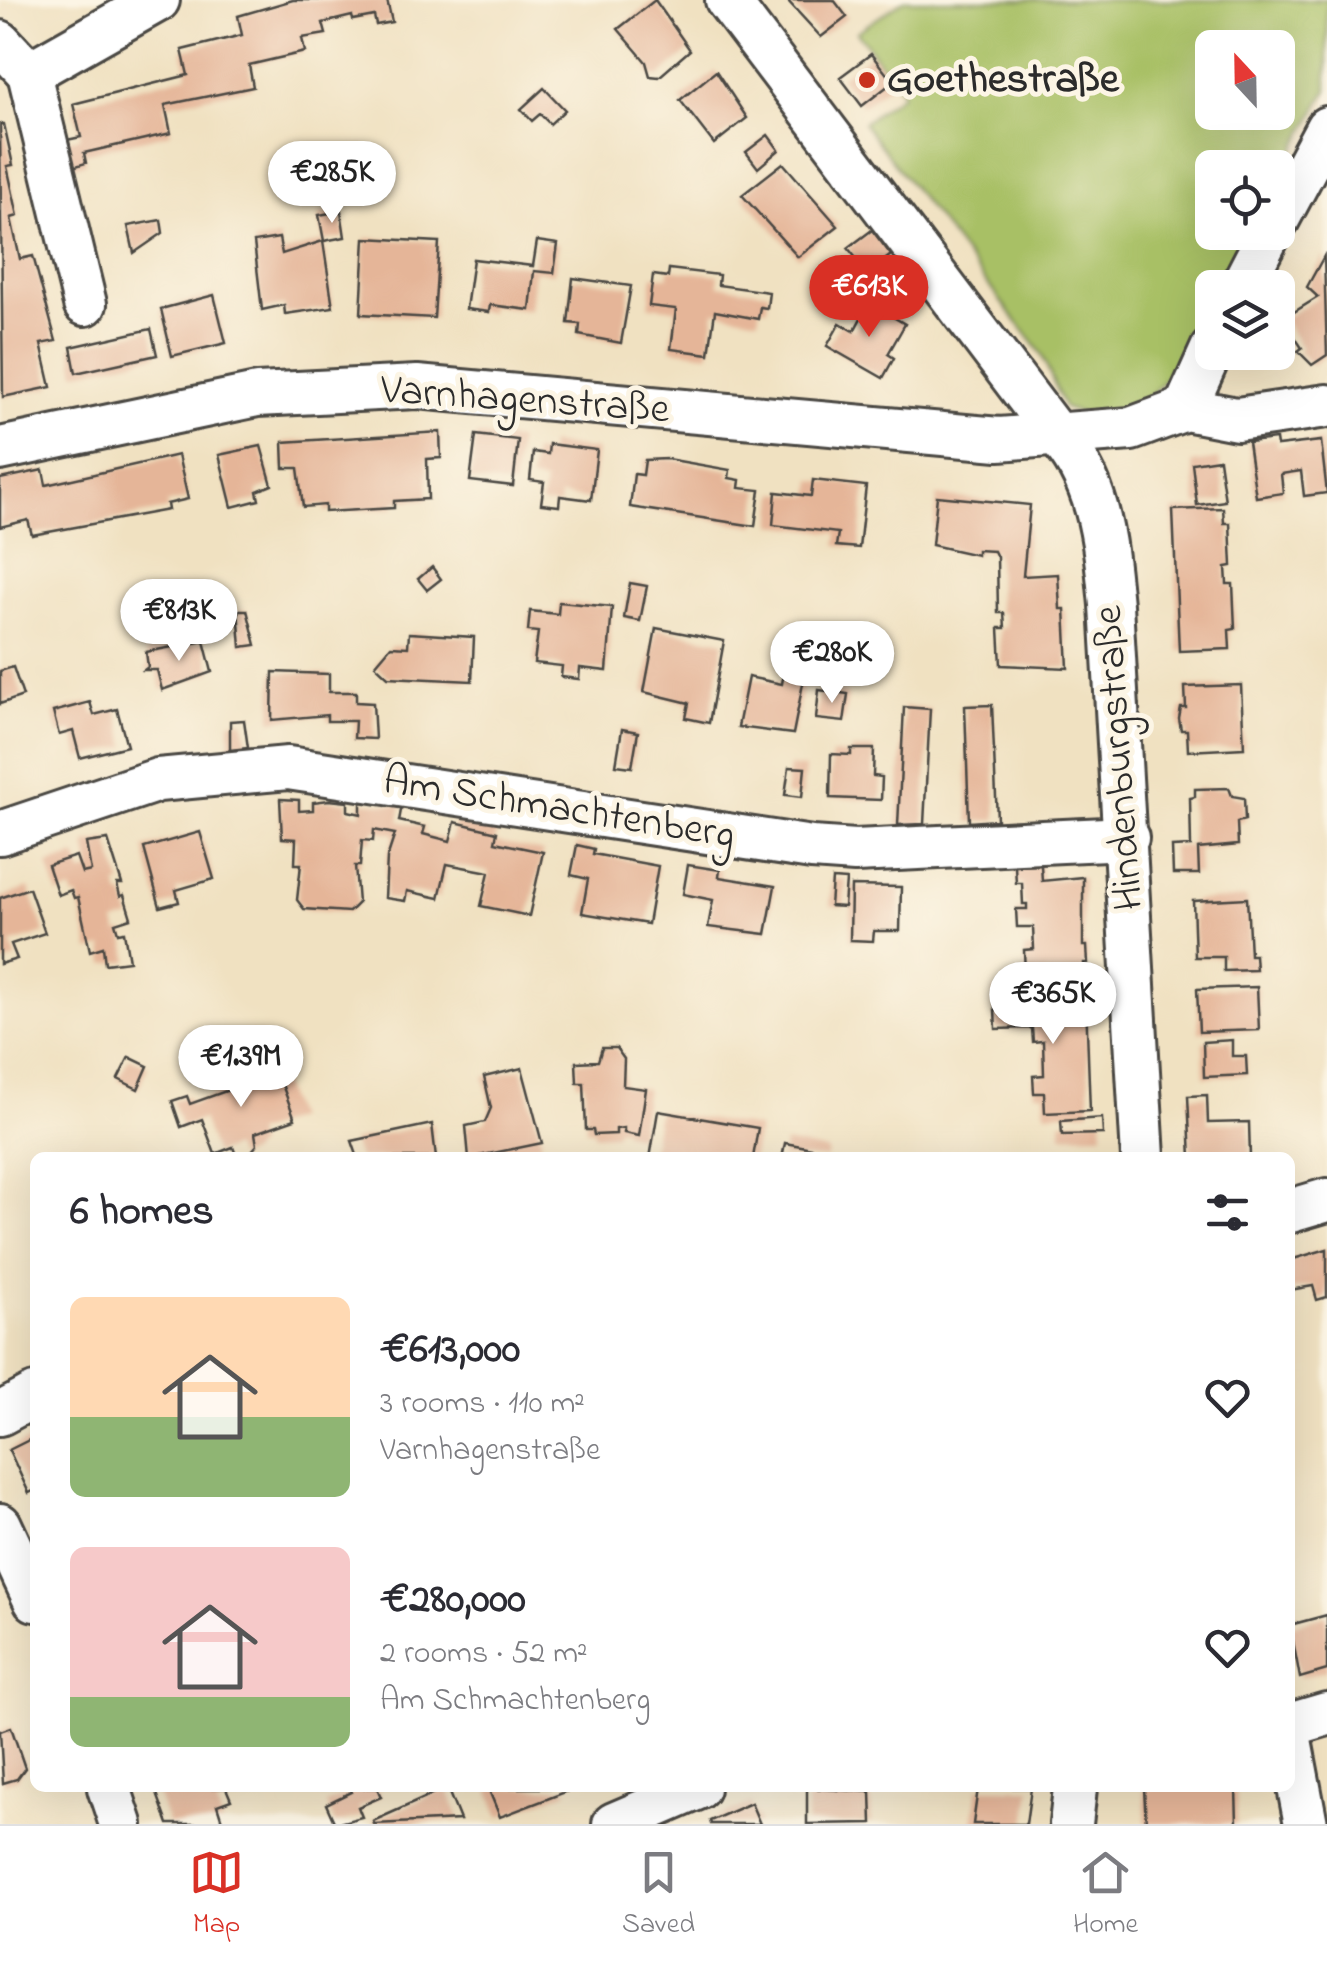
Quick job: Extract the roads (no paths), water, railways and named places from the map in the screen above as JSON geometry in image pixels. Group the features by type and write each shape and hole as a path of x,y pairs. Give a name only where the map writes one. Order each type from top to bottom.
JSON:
{"street":[{"path":"30,73 158,0"},
{"path":"727,0 1054,432"},
{"path":"0,42 30,73 85,304"},
{"path":"1295,187 1327,128"},
{"path":"1203,370 1185,409 1237,419 1327,406"},
{"name":"Varnhagenstraße","path":"0,450 257,395 417,386 999,439 1131,429 1185,409"},
{"name":"Hindenburgstraße","path":"1054,432 1078,456 1104,531 1127,838 1143,1152"},
{"name":"Am Schmachtenberg","path":"0,833 158,780 288,768 812,848 855,851 1127,838"},
{"path":"1295,1210 1327,1200"},
{"path":"0,1414 30,1398"},
{"path":"0,1525 30,1589"},
{"path":"1295,1724 1327,1714"},
{"path":"1295,1766 1306,1824"},
{"path":"110,1792 121,1824"},
{"path":"628,1808 684,1792"},
{"path":"1071,1824 1075,1792"}],"place":[{"name":"Goethestraße","path":"867,80"}]}
